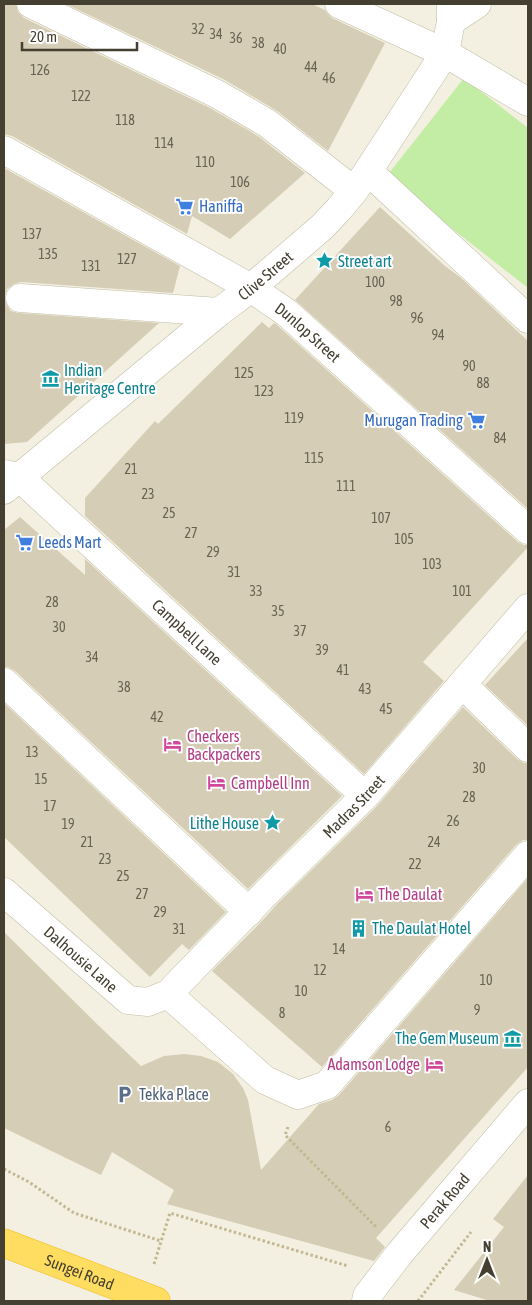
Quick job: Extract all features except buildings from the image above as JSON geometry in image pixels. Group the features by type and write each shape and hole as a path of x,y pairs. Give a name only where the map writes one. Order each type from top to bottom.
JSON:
{"highway":[{"name":"Sungei Road","path":"4,1243 150,1299"}],"street":[{"path":"31,4 217,94 361,181 528,319"},
{"path":"340,4 445,53 528,102"},
{"path":"451,12 477,4"},
{"name":"Clive Street","path":"9,480 251,288 322,227 339,209 361,181 445,53 451,12"},
{"name":"Dunlop Street","path":"4,150 251,288 287,313 528,530"},
{"path":"20,298 219,312"},
{"name":"Campbell Lane","path":"9,480 365,796"},
{"name":"Madras Street","path":"168,994 365,796 528,608"},
{"path":"4,682 249,912"},
{"path":"462,684 528,748"},
{"path":"168,994 265,1080 298,1096 327,1085 528,855"},
{"name":"Dalhousie Lane","path":"4,892 128,1000 148,1002 168,994"},
{"name":"Perak Road","path":"366,1301 367,1296 400,1253 528,1103"}],"path":[{"path":"298,1096 285,1135 382,1233"},
{"path":"4,1169 29,1182 74,1213 161,1241"},
{"path":"150,1299 161,1241 170,1213 382,1276"},
{"path":"418,1301 471,1232"}],"green space":[{"path":"464,78 528,128 528,288 386,177"}],"place":[{"name":"Haniffa","path":"185,206"},
{"name":"Street art","path":"324,261"},
{"name":"Indian Heritage Centre","path":"50,379"},
{"name":"Murugan Trading","path":"477,420"},
{"name":"Leeds Mart","path":"24,542"},
{"name":"Checkers Backpackers","path":"173,745"},
{"name":"Campbell Inn","path":"217,783"},
{"name":"Lithe House","path":"273,823"},
{"name":"The Daulat","path":"364,894"},
{"name":"The Daulat Hotel","path":"358,928"},
{"name":"The Gem Museum","path":"513,1038"},
{"name":"Adamson Lodge","path":"434,1064"},
{"name":"Tekka Place","path":"125,1094"}]}
